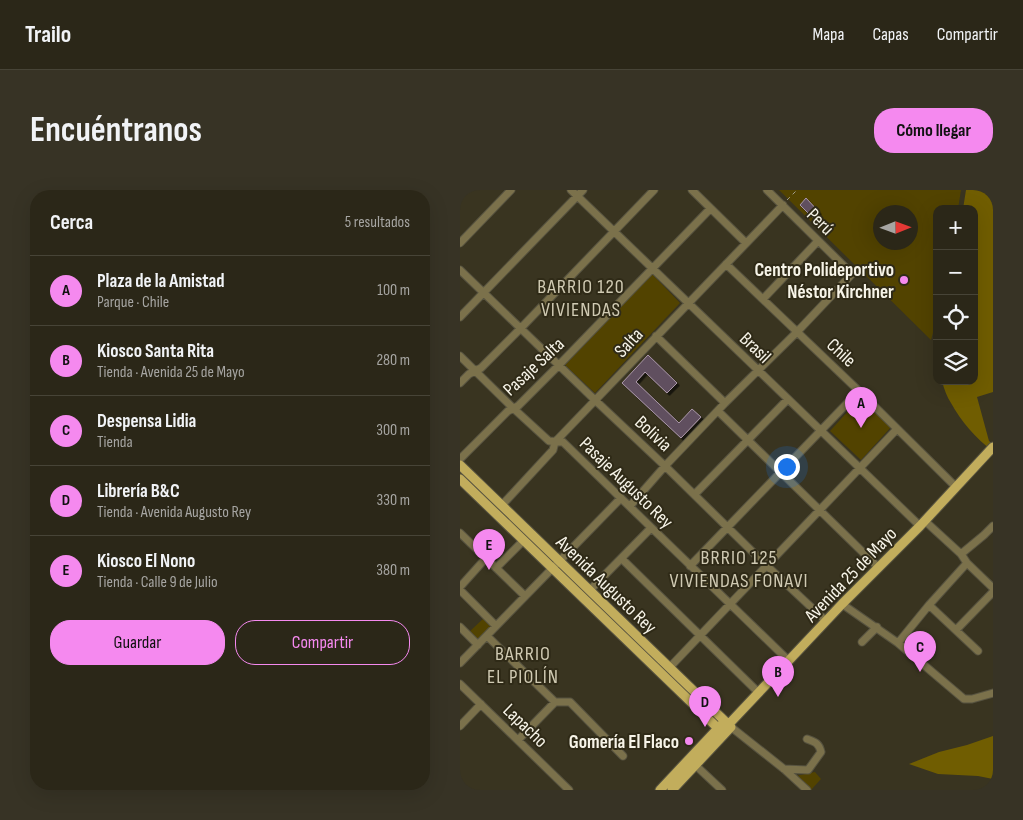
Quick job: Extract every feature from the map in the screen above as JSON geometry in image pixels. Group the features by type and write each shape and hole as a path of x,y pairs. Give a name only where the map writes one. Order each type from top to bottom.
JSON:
{"main road":[{"name":"Avenida 25 de Mayo","path":"660,790 692,762 729,724 842,604 922,524 993,447"},
{"name":"Avenida Augusto Rey","path":"460,465 729,724"},
{"name":"Avenida Augusto Rey","path":"460,479 721,731"},
{"name":"Avenida 25 de Mayo","path":"672,790 692,762"}],"street":[{"path":"460,243 511,190"},
{"name":"Brasil","path":"571,190 860,468 922,524 961,554 967,563 993,588"},
{"path":"460,317 583,190"},
{"path":"460,383 469,374 481,368 522,328 654,190"},
{"path":"692,190 746,243"},
{"name":"Perú","path":"767,190 852,274 797,332"},
{"name":"Salta","path":"502,505 553,450 555,442 783,205"},
{"name":"Pasaje Salta","path":"460,460 508,411 518,406 559,365 710,209"},
{"path":"763,299 818,241"},
{"name":"Chile","path":"726,264 956,487"},
{"name":"Bolivia","path":"460,270 826,621"},
{"path":"630,506 725,403 797,332"},
{"path":"656,336 725,403"},
{"name":"Pasaje Augusto Rey","path":"460,356 549,442 563,442 789,661"},
{"path":"690,566 859,391"},
{"path":"695,494 788,399"},
{"path":"718,411 879,568"},
{"path":"670,667 897,429"},
{"path":"460,663 621,498"},
{"path":"961,554 993,526"},
{"path":"590,590 651,528"},
{"path":"460,533 525,596"},
{"path":"496,568 524,540"},
{"path":"486,558 460,589 496,626"},
{"path":"622,559 759,693"},
{"path":"898,643 967,563"},
{"path":"956,630 993,592"},
{"path":"842,604 898,643 964,699 972,699 993,693"},
{"path":"930,605 978,651"},
{"path":"460,627 478,645"},
{"path":"862,642 877,627"},
{"path":"487,636 554,702 570,702 623,756"},
{"name":"Lapacho","path":"460,684 569,790"},
{"path":"518,740 554,702"},
{"path":"460,726 481,704"},
{"path":"729,724 807,790"},
{"path":"784,769 808,770 821,752 820,746 806,738"},
{"path":"692,762 722,790"}],"path":[{"path":"783,205 797,190"},
{"path":"486,558 487,552 511,527"}],"shaded area":[{"name":"Centro Polideportivo Néstor Kirchner","path":"779,190 961,190 959,205 933,205 933,333 931,340"},
{"path":"966,190 993,190 993,392 977,397 989,441 993,444 993,451 969,429 959,416 948,398 943,385 978,385 978,205 964,205"},
{"path":"652,274 680,303 595,393 565,365"},
{"path":"861,397 892,426 861,460 830,431"},
{"path":"462,471 550,556 548,559 460,474"},
{"path":"565,570 718,716 714,720 562,573"},
{"path":"484,618 493,627 478,641 469,632"},
{"path":"993,736 993,779 978,776 938,774 909,764 939,752"},
{"path":"815,772 821,779 811,790 796,776"}],"building":[{"path":"806,198 819,212 813,218 800,205"},
{"path":"648,355 677,383 667,393 645,372 636,382 679,423 692,409 701,417 681,438 622,383"}],"place":[{"name":"Centro Polideportivo Néstor Kirchner","path":"904,280"},
{"name":"Plaza de la Amistad","path":"861,428"},
{"name":"Kiosco El Nono","path":"489,570"},
{"name":"Despensa Lidia","path":"920,672"},
{"name":"Kiosco Santa Rita","path":"778,697"},
{"name":"Librería B&C","path":"705,727"},
{"name":"Gomería El Flaco","path":"689,741"}],"district":[{"name":"BARRIO 120 VIVIENDAS","path":"581,298"},
{"name":"BRRIO 125 VIVIENDAS FONAVI","path":"739,568"},
{"name":"BARRIO EL PIOLÍN","path":"523,664"}]}
